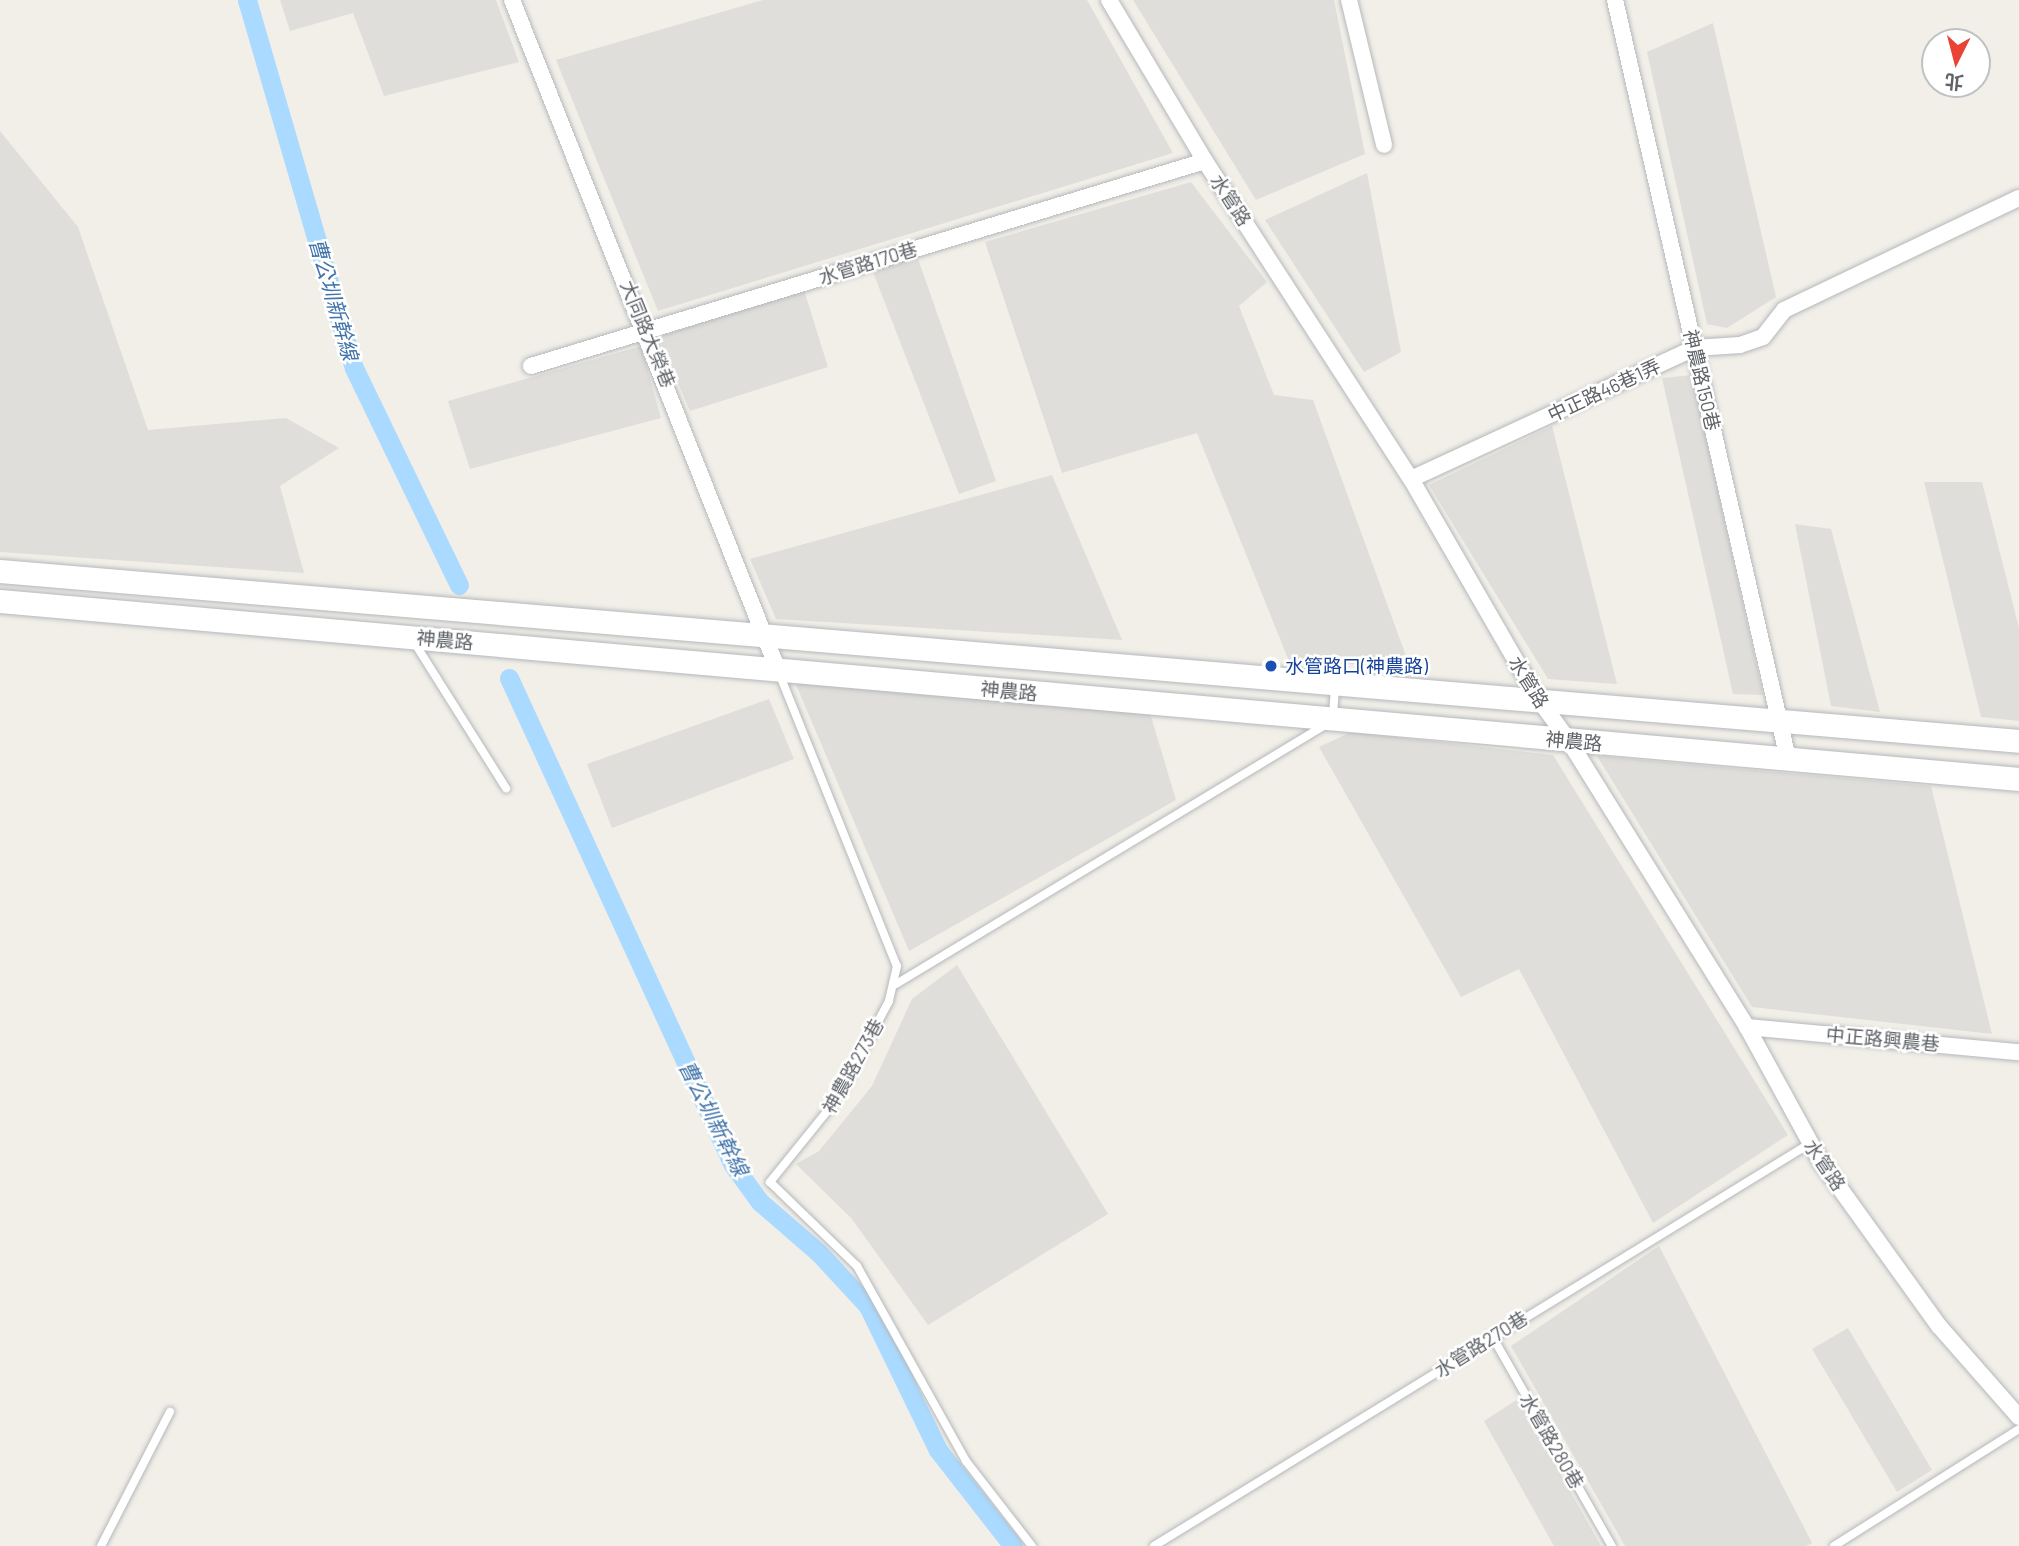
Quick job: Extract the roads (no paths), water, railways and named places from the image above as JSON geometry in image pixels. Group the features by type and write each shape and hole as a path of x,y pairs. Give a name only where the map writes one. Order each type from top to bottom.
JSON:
{"street":[{"name":"大同路大榮巷","path":"512,0 647,331 778,670"},
{"name":"水管路","path":"1109,0 1205,161 1411,479 1537,697 1569,741 1747,1027 1809,1144 1939,1326 2019,1417"},
{"path":"1349,0 1384,145"},
{"name":"神農路150巷","path":"1615,0 1788,759"},
{"name":"水管路170巷","path":"531,366 1205,161"},
{"name":"中正路46巷1弄","path":"1411,479 1695,348 1740,345 1763,337 1784,310 2019,198"},
{"name":"神農路","path":"0,571 1537,697 2019,741"},
{"name":"神農路","path":"0,601 2019,779"},
{"name":"中正路興農巷","path":"1747,1027 2019,1052"}],"lane":[{"path":"411,637 506,788"},
{"path":"778,670 893,952 896,984 1333,720 1336,681"},
{"name":"神農路273巷","path":"896,984 838,1100 770,1182 857,1266 967,1461 1032,1546"},
{"name":"水管路270巷","path":"1154,1546 1492,1336 1809,1144"},
{"name":"水管路280巷","path":"1492,1336 1612,1546"},
{"path":"101,1546 170,1412"},
{"path":"1834,1546 2019,1429"}],"waterway":[{"name":"曹公圳新幹線","path":"247,0 354,368 459,585"},
{"name":"曹公圳新幹線","path":"509,678 733,1165 760,1202 819,1253 868,1306 938,1450 1013,1546"}],"place":[{"name":"水管路口(神農路)","path":"1271,666"}]}
